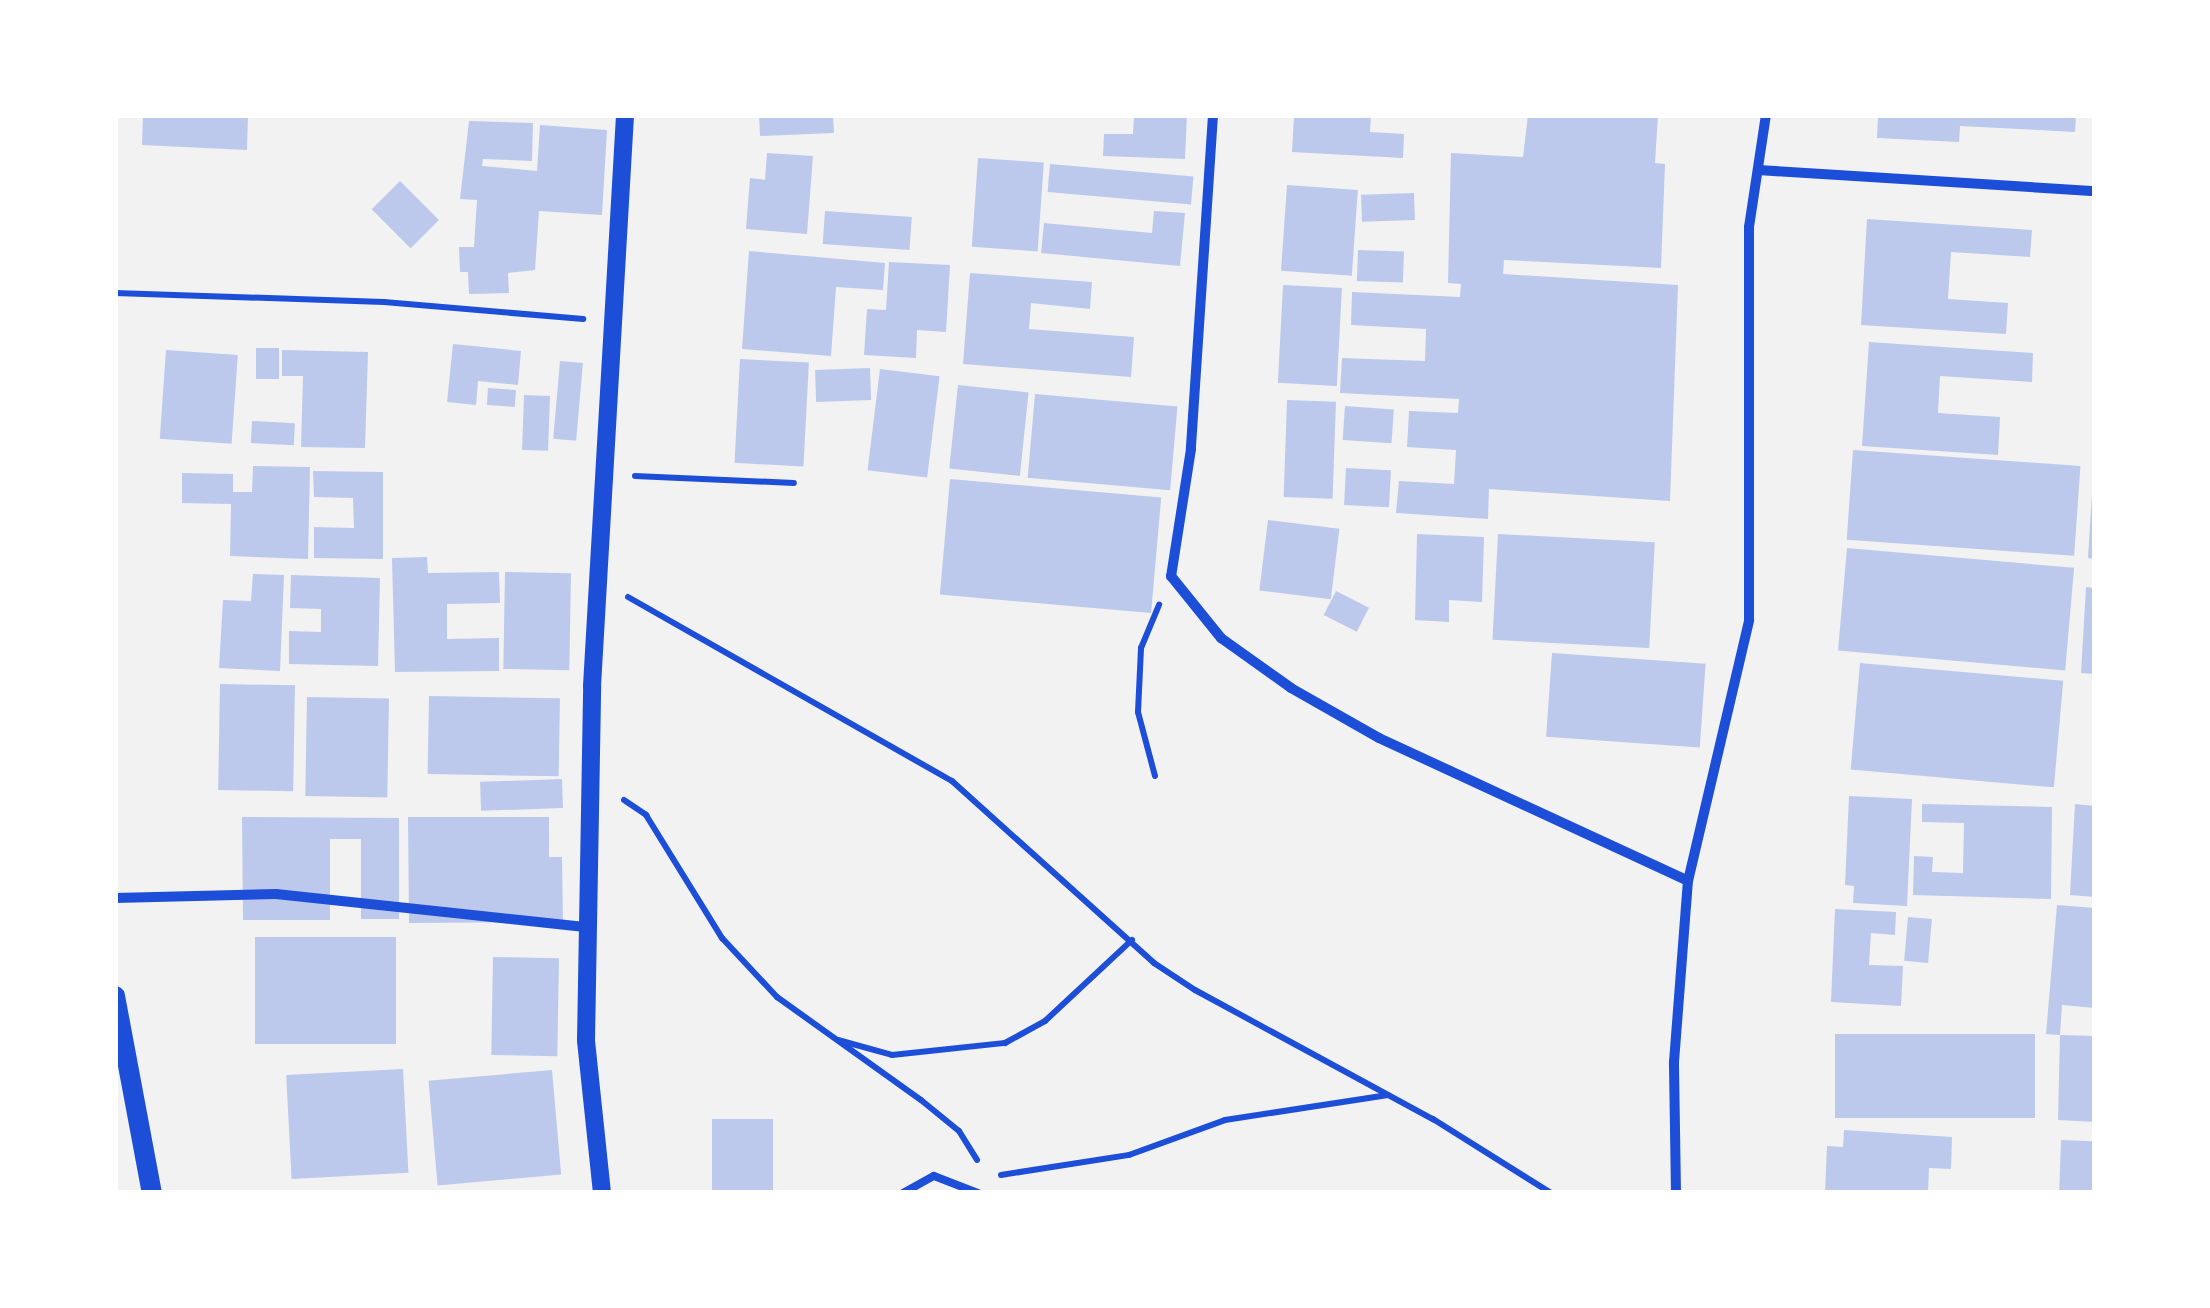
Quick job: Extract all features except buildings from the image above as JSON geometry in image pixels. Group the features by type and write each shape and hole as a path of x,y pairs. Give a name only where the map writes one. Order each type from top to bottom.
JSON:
{"main road":[{"path":"115,996 152,1193"}],"street":[{"path":"602,1193 586,1040 590,776 597,579 625,115"},
{"path":"1213,115 1192,449 1172,576 1220,638 1291,688 1379,738 1688,881"},
{"path":"1676,1193 1674,1062 1688,881 1750,620 1750,227 1766,115"},
{"path":"1758,170 2095,191"},
{"path":"115,898 276,894 587,927"}],"lane":[{"path":"903,1193 934,1176 978,1193"}],"path":[{"path":"115,293 384,302 613,321"},
{"path":"604,474 794,483"},
{"path":"1155,776 1138,712 1142,648 1172,576"},
{"path":"597,579 952,781 1132,940 1196,990 1388,1095 1551,1193"},
{"path":"590,776 646,815 722,938 777,997 827,1037 883,1071 959,1131 985,1178 1129,1155 1226,1120 1388,1095"},
{"path":"827,1037 892,1055 1005,1043 1045,1021 1132,940"}]}
